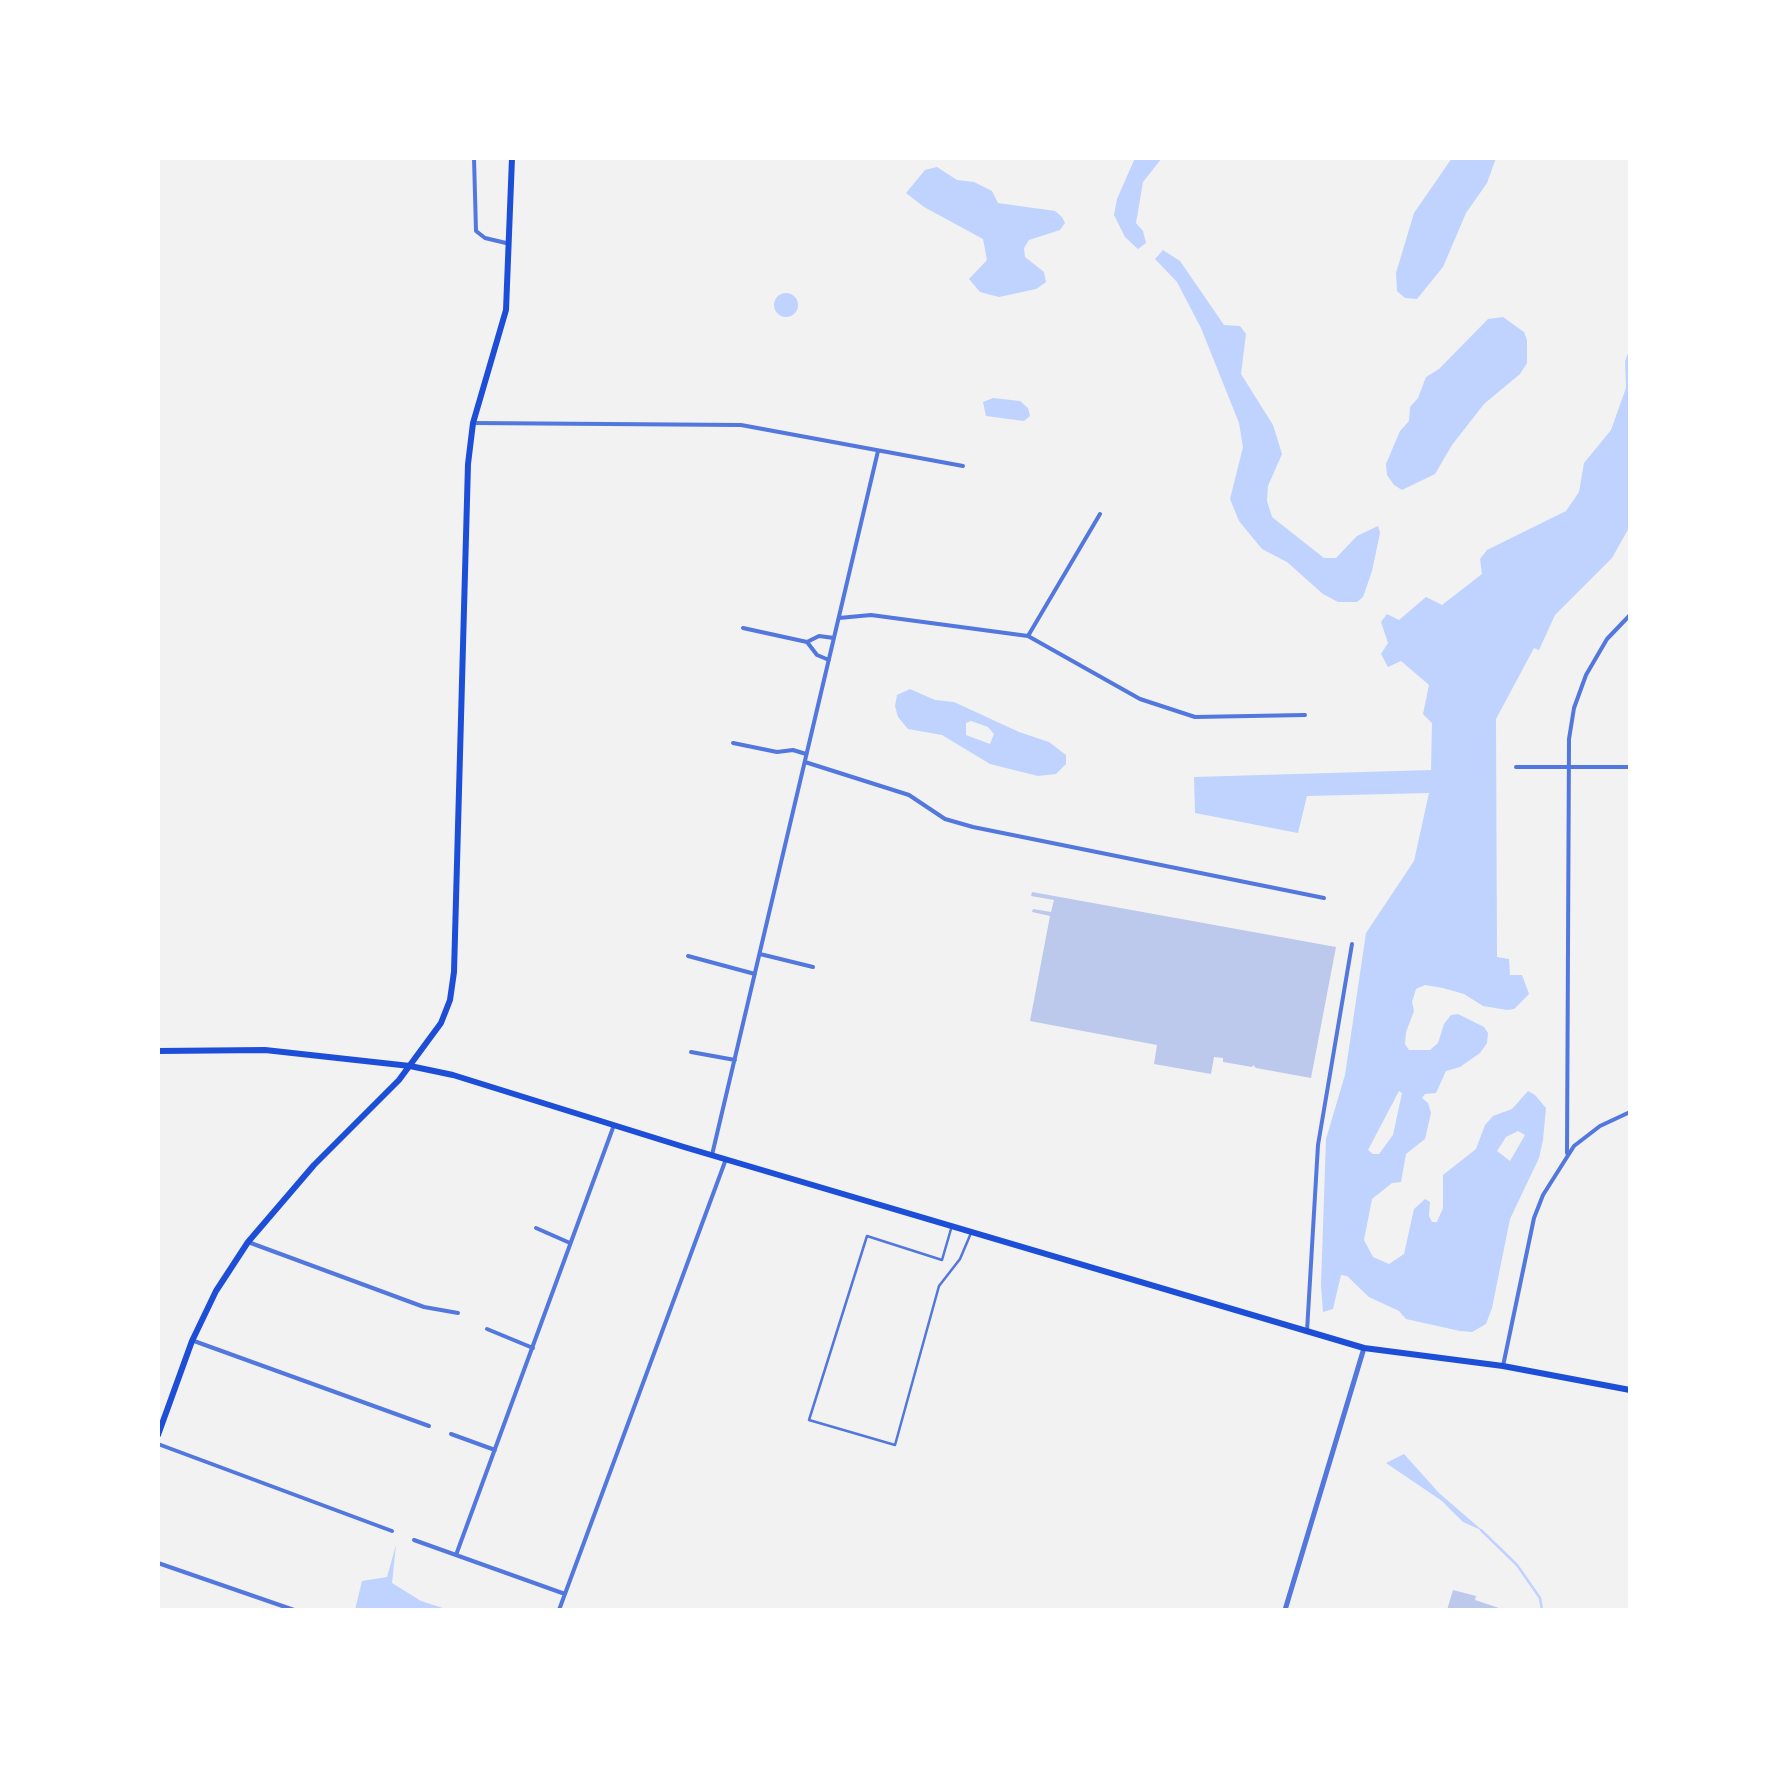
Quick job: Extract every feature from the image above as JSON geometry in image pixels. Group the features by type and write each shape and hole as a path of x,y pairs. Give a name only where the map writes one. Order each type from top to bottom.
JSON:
{"main road":[{"path":"158,1435 192,1341 216,1291 248,1242 282,1199 410,1066 442,1023 454,972 468,464 474,423 502,328 511,244 512,158"},
{"path":"158,1051 265,1050 410,1066 454,1075 1364,1348 1503,1366 1630,1390"}],"street":[{"path":"474,158 476,231 485,238 511,244"},
{"path":"474,423 741,426 963,466"},
{"path":"712,1155 878,451"},
{"path":"1028,636 1100,514"},
{"path":"839,618 871,615 1028,636 1140,698 1195,717 1304,716"},
{"path":"1567,1153 1571,720 1578,692 1600,650 1630,615"},
{"path":"743,628 807,642 819,636 834,638"},
{"path":"807,642 816,655 829,660"},
{"path":"733,743 807,754"},
{"path":"805,762 909,795 945,819 973,827 1324,898"},
{"path":"1516,768 1630,768"},
{"path":"1306,1332 1318,1145 1352,944"},
{"path":"760,954 813,967"},
{"path":"688,956 755,974"},
{"path":"691,1052 735,1060"},
{"path":"1503,1366 1542,1195 1567,1153 1590,1132 1630,1112"},
{"path":"456,1555 614,1124"},
{"path":"560,1610 726,1159"},
{"path":"536,1228 570,1243"},
{"path":"248,1242 424,1307 458,1313"},
{"path":"486,1328 532,1348"},
{"path":"192,1341 429,1426"},
{"path":"1285,1610 1364,1348"},
{"path":"452,1434 496,1450"},
{"path":"158,1444 392,1531"},
{"path":"414,1540 565,1594"},
{"path":"158,1563 294,1610"}],"lane":[{"path":"952,1227 942,1260 867,1236 810,1420 895,1445 939,1286 960,1259 971,1233"}],"water":[{"path":"1135,158 1162,158 1143,182 1136,223 1146,243 1138,249 1125,237 1114,215"},
{"path":"1452,158 1496,158 1443,267 1417,299 1405,298 1397,291 1396,273 1414,213"},
{"path":"937,167 957,180 974,182 992,191 998,203 1055,211 1062,217 1065,223 1060,230 1029,240 1024,248 1025,257 1044,272 1046,282 1036,289 999,297 980,292 969,279 987,260 983,239 906,193 925,170"},
{"path":"1163,250 1180,261 1224,325 1240,326 1246,334 1241,374 1273,425 1282,454 1268,486 1272,517 1324,558 1336,558 1357,536 1378,526 1372,571 1363,597 1357,602 1338,602 1323,594 1287,562 1262,549 1239,521 1230,499 1243,447 1239,423 1201,328 1177,282 1155,259"},
{"path":"786,293 798,305 786,317 774,305"},
{"path":"1503,317 1524,332 1527,363 1520,374 1484,404 1435,474 1402,490 1387,475 1386,464 1426,377 1439,369 1488,319"},
{"path":"1630,348 1630,526 1612,558 1555,615 1539,650 1534,648 1496,719 1497,957 1509,959 1510,975 1522,975 1529,994 1514,1009 1507,1010 1483,1006 1464,994 1443,988 1425,985 1416,989 1414,1011 1406,1032 1409,1050 1430,1050 1438,1043 1451,1015 1458,1014 1484,1027 1487,1043 1460,1067 1446,1071 1436,1093 1422,1098 1431,1113 1425,1139 1406,1154 1401,1182 1392,1183 1372,1199 1364,1240 1373,1257 1389,1264 1404,1254 1414,1209 1425,1199 1430,1202 1432,1222 1437,1222 1443,1208 1443,1175 1476,1149 1493,1116 1512,1109 1528,1091 1546,1108 1543,1140 1539,1158 1510,1219 1492,1308 1486,1324 1472,1332 1460,1331 1406,1319 1341,1275 1333,1309 1323,1312 1326,1139 1345,1075 1366,933 1414,861 1429,793 1307,796 1298,833 1195,813 1194,777 1431,770 1432,723 1423,714 1429,685 1401,661 1388,667 1381,654 1388,643 1381,622 1387,614 1399,620 1426,597 1442,605 1482,574 1480,559 1487,550 1566,511 1579,492 1584,463 1611,430 1626,388 1625,361","holes":["1399,1091 1402,1093 1393,1135 1379,1154 1373,1154 1368,1150","1518,1131 1525,1135 1510,1161 1497,1151 1506,1137"]},
{"path":"993,398 1020,401 1030,416 1024,421 986,416 983,402"},
{"path":"910,689 935,700 954,702 1049,742 1066,755 1066,764 1056,774 1038,776 990,764 942,735 908,729 898,717 897,695","holes":["971,721 988,727 994,734 990,744 966,735 966,723"]},
{"path":"1404,1454 1439,1493 1483,1531 1463,1522 1442,1501 1386,1463"},
{"path":"396,1545 392,1583 421,1601 449,1610 355,1610 362,1581 387,1577"}],"building":[{"path":"1032,892 1336,947 1311,1078 1214,1057 1211,1074 1154,1064 1157,1045 1030,1021 1050,916 1032,912 1051,912 1054,900 1031,896"},
{"path":"1453,1590 1476,1596 1475,1600 1505,1610 1447,1610"}],"waterway":[{"path":"1481,1530 1517,1565 1540,1598 1542,1610"}]}
